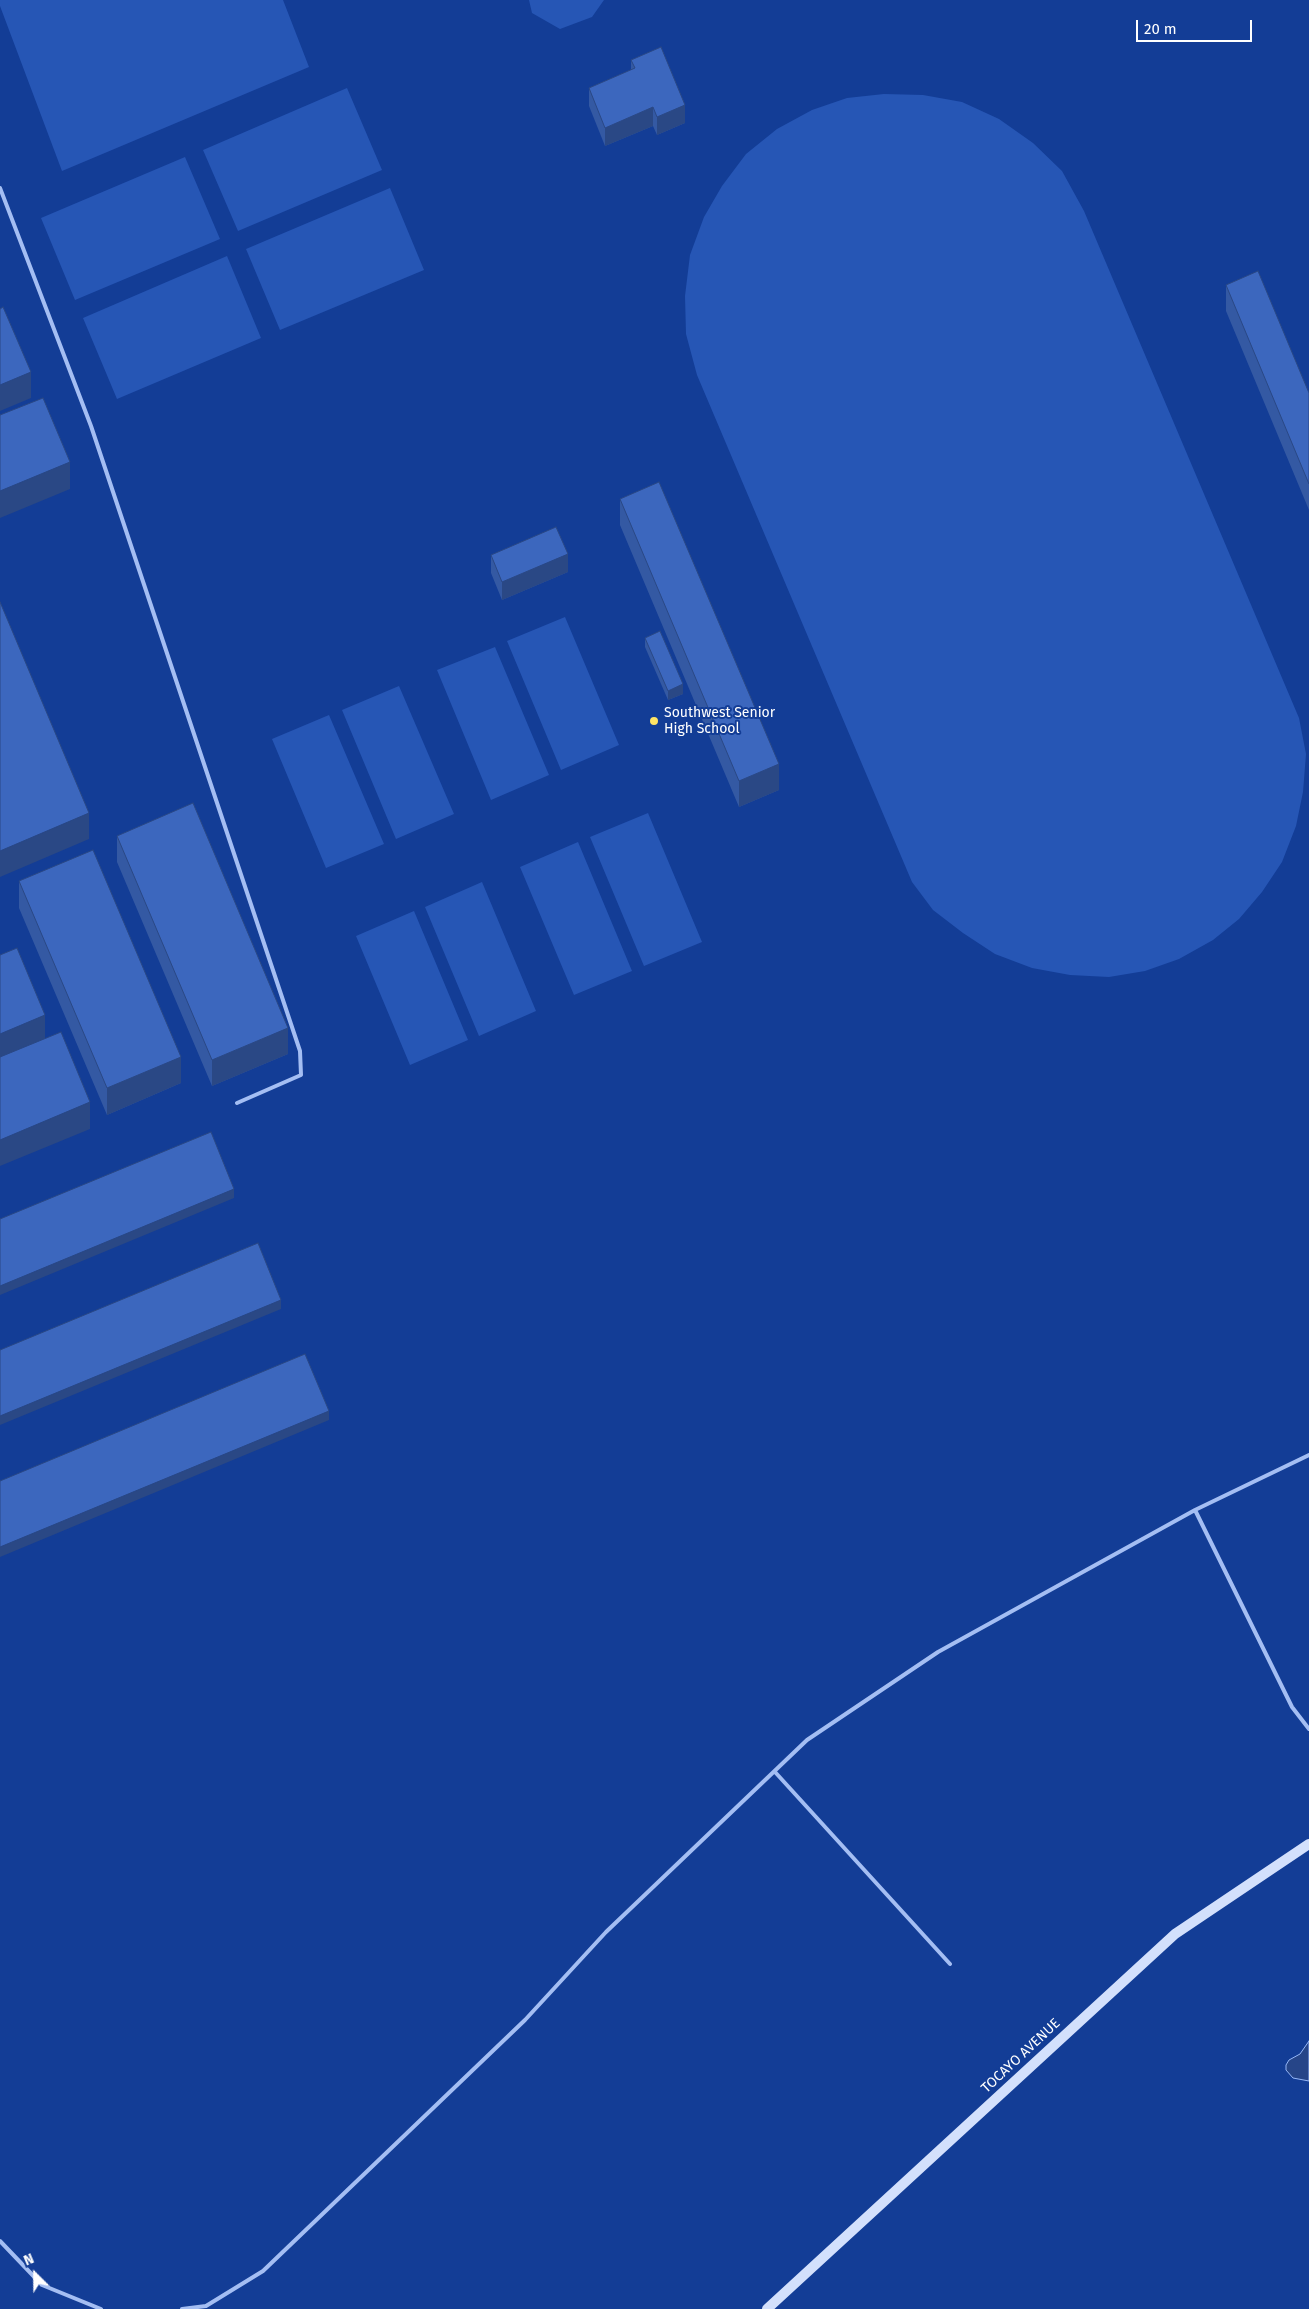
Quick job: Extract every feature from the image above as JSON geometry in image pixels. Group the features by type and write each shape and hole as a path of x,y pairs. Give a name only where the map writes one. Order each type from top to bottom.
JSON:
{"main road":[{"name":"TOCAYO AVENUE","path":"767,2309 1175,1934 1309,1844"}],"lane":[{"path":"0,188 91,426 300,1051 301,1075 237,1103"},
{"path":"182,2309 206,2306 263,2271 525,2020 606,1932 807,1740 938,1652 1195,1510 1309,1455"},
{"path":"1195,1510 1292,1707 1309,1729"},
{"path":"775,1772 950,1964"},
{"path":"0,2241 42,2285 101,2309"}],"shaded area":[{"path":"0,0 283,0 309,67 62,171 0,6"},
{"path":"529,0 604,0 592,17 560,29 532,13"},
{"path":"347,88 382,170 238,231 203,150"},
{"path":"884,94 923,95 962,102 999,119 1033,143 1062,171 1084,211 1299,718 1306,754 1303,792 1296,826 1282,862 1262,892 1239,919 1213,940 1179,959 1145,971 1109,977 1070,975 1032,968 995,954 933,910 912,882 697,375 686,334 685,296 690,255 704,217 722,186 746,154 777,129 812,110 847,98"},
{"path":"185,157 220,239 75,300 41,218"},
{"path":"390,188 424,270 280,330 246,249"},
{"path":"227,256 261,338 117,399 83,318"},
{"path":"565,617 619,745 561,770 507,641"},
{"path":"495,647 549,775 491,800 437,670"},
{"path":"399,686 454,814 396,839 342,710"},
{"path":"329,715 384,844 326,868 272,739"},
{"path":"648,813 702,942 644,966 590,837"},
{"path":"578,842 632,971 574,995 520,867"},
{"path":"482,882 536,1011 479,1036 425,907"},
{"path":"414,911 468,1040 410,1065 356,936"},
{"path":"1309,2041 1309,2081 1293,2078 1286,2070 1286,2065 1289,2060 1300,2054"}],"building":[{"path":"661,47 685,105 657,117 653,107 605,128 589,88 635,68 631,60"},
{"path":"1258,271 1309,393 1309,484 1226,285"},
{"path":"3,307 31,372 0,385 0,309"},
{"path":"43,398 70,462 0,491 0,415"},
{"path":"659,482 779,764 739,781 620,499"},
{"path":"556,527 568,554 502,582 491,555"},
{"path":"0,602 89,813 0,851"},
{"path":"660,631 683,684 668,691 645,638"},
{"path":"193,803 288,1028 212,1060 117,836"},
{"path":"93,850 181,1057 107,1088 19,881"},
{"path":"17,948 45,1015 0,1034 0,955"},
{"path":"61,1032 90,1102 0,1140 0,1057"},
{"path":"211,1132 234,1189 0,1286 0,1219"},
{"path":"258,1243 281,1300 0,1416 0,1350"},
{"path":"305,1354 329,1411 0,1547 0,1481"}],"place":[{"name":"Southwest Senior High School","path":"654,721"}]}
